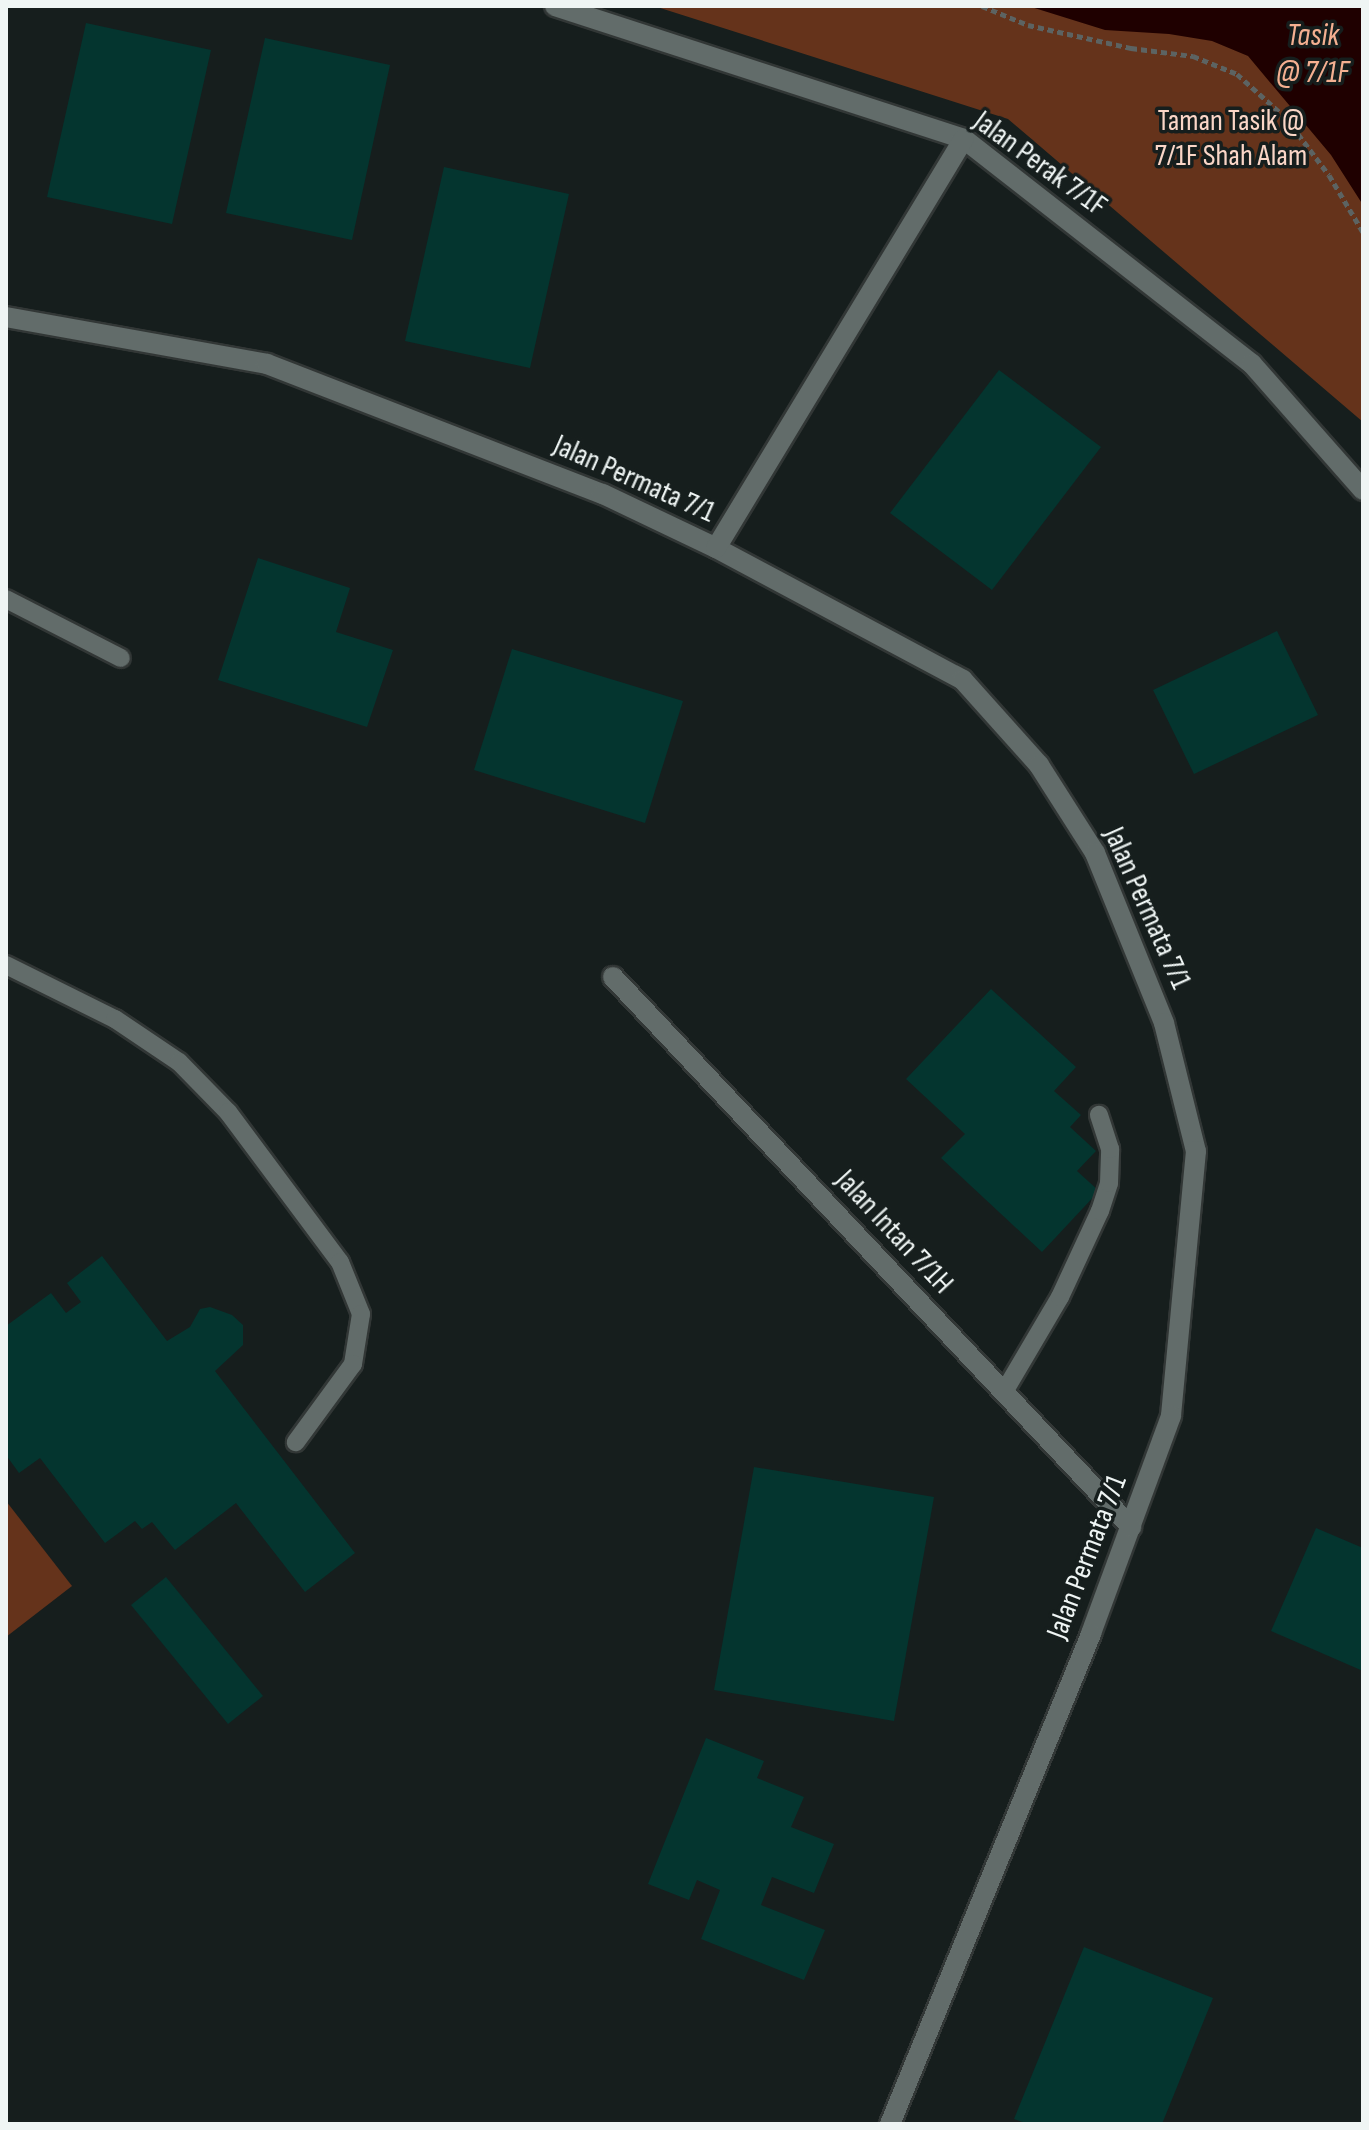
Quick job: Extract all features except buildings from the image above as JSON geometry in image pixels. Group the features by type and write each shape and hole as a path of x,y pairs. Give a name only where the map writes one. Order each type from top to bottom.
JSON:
{"street":[{"name":"Jalan Perak 7/1F","path":"555,6 964,139 1252,364 1363,490"},
{"path":"716,548 964,139"},
{"name":"Jalan Permata 7/1","path":"6,317 267,364 603,494 716,548 963,680 1039,765 1095,853 1164,1023 1196,1151 1171,1416 1085,1648 890,2124"},
{"name":"Jalan Intan 7/1H","path":"613,977 1131,1527"}],"lane":[{"path":"6,599 121,658"},
{"path":"6,965 115,1019 179,1062 228,1112 340,1262 361,1314 353,1364 296,1442"},
{"path":"1004,1392 1060,1297 1100,1211 1109,1183 1110,1149 1099,1115"}],"path":[{"path":"982,6 1028,25 1131,48 1193,56 1237,74 1286,118 1329,175 1363,232"}],"green space":[{"name":"Taman Tasik @ 7/1F Shah Alam","path":"654,6 1363,6 1363,422 1008,119"},
{"path":"6,1501 72,1586 6,1637"}],"water":[{"name":"Tasik @ 7/1F","path":"1028,6 1363,6 1363,205 1331,155 1248,56 1212,41 1169,34 1105,30"}]}
